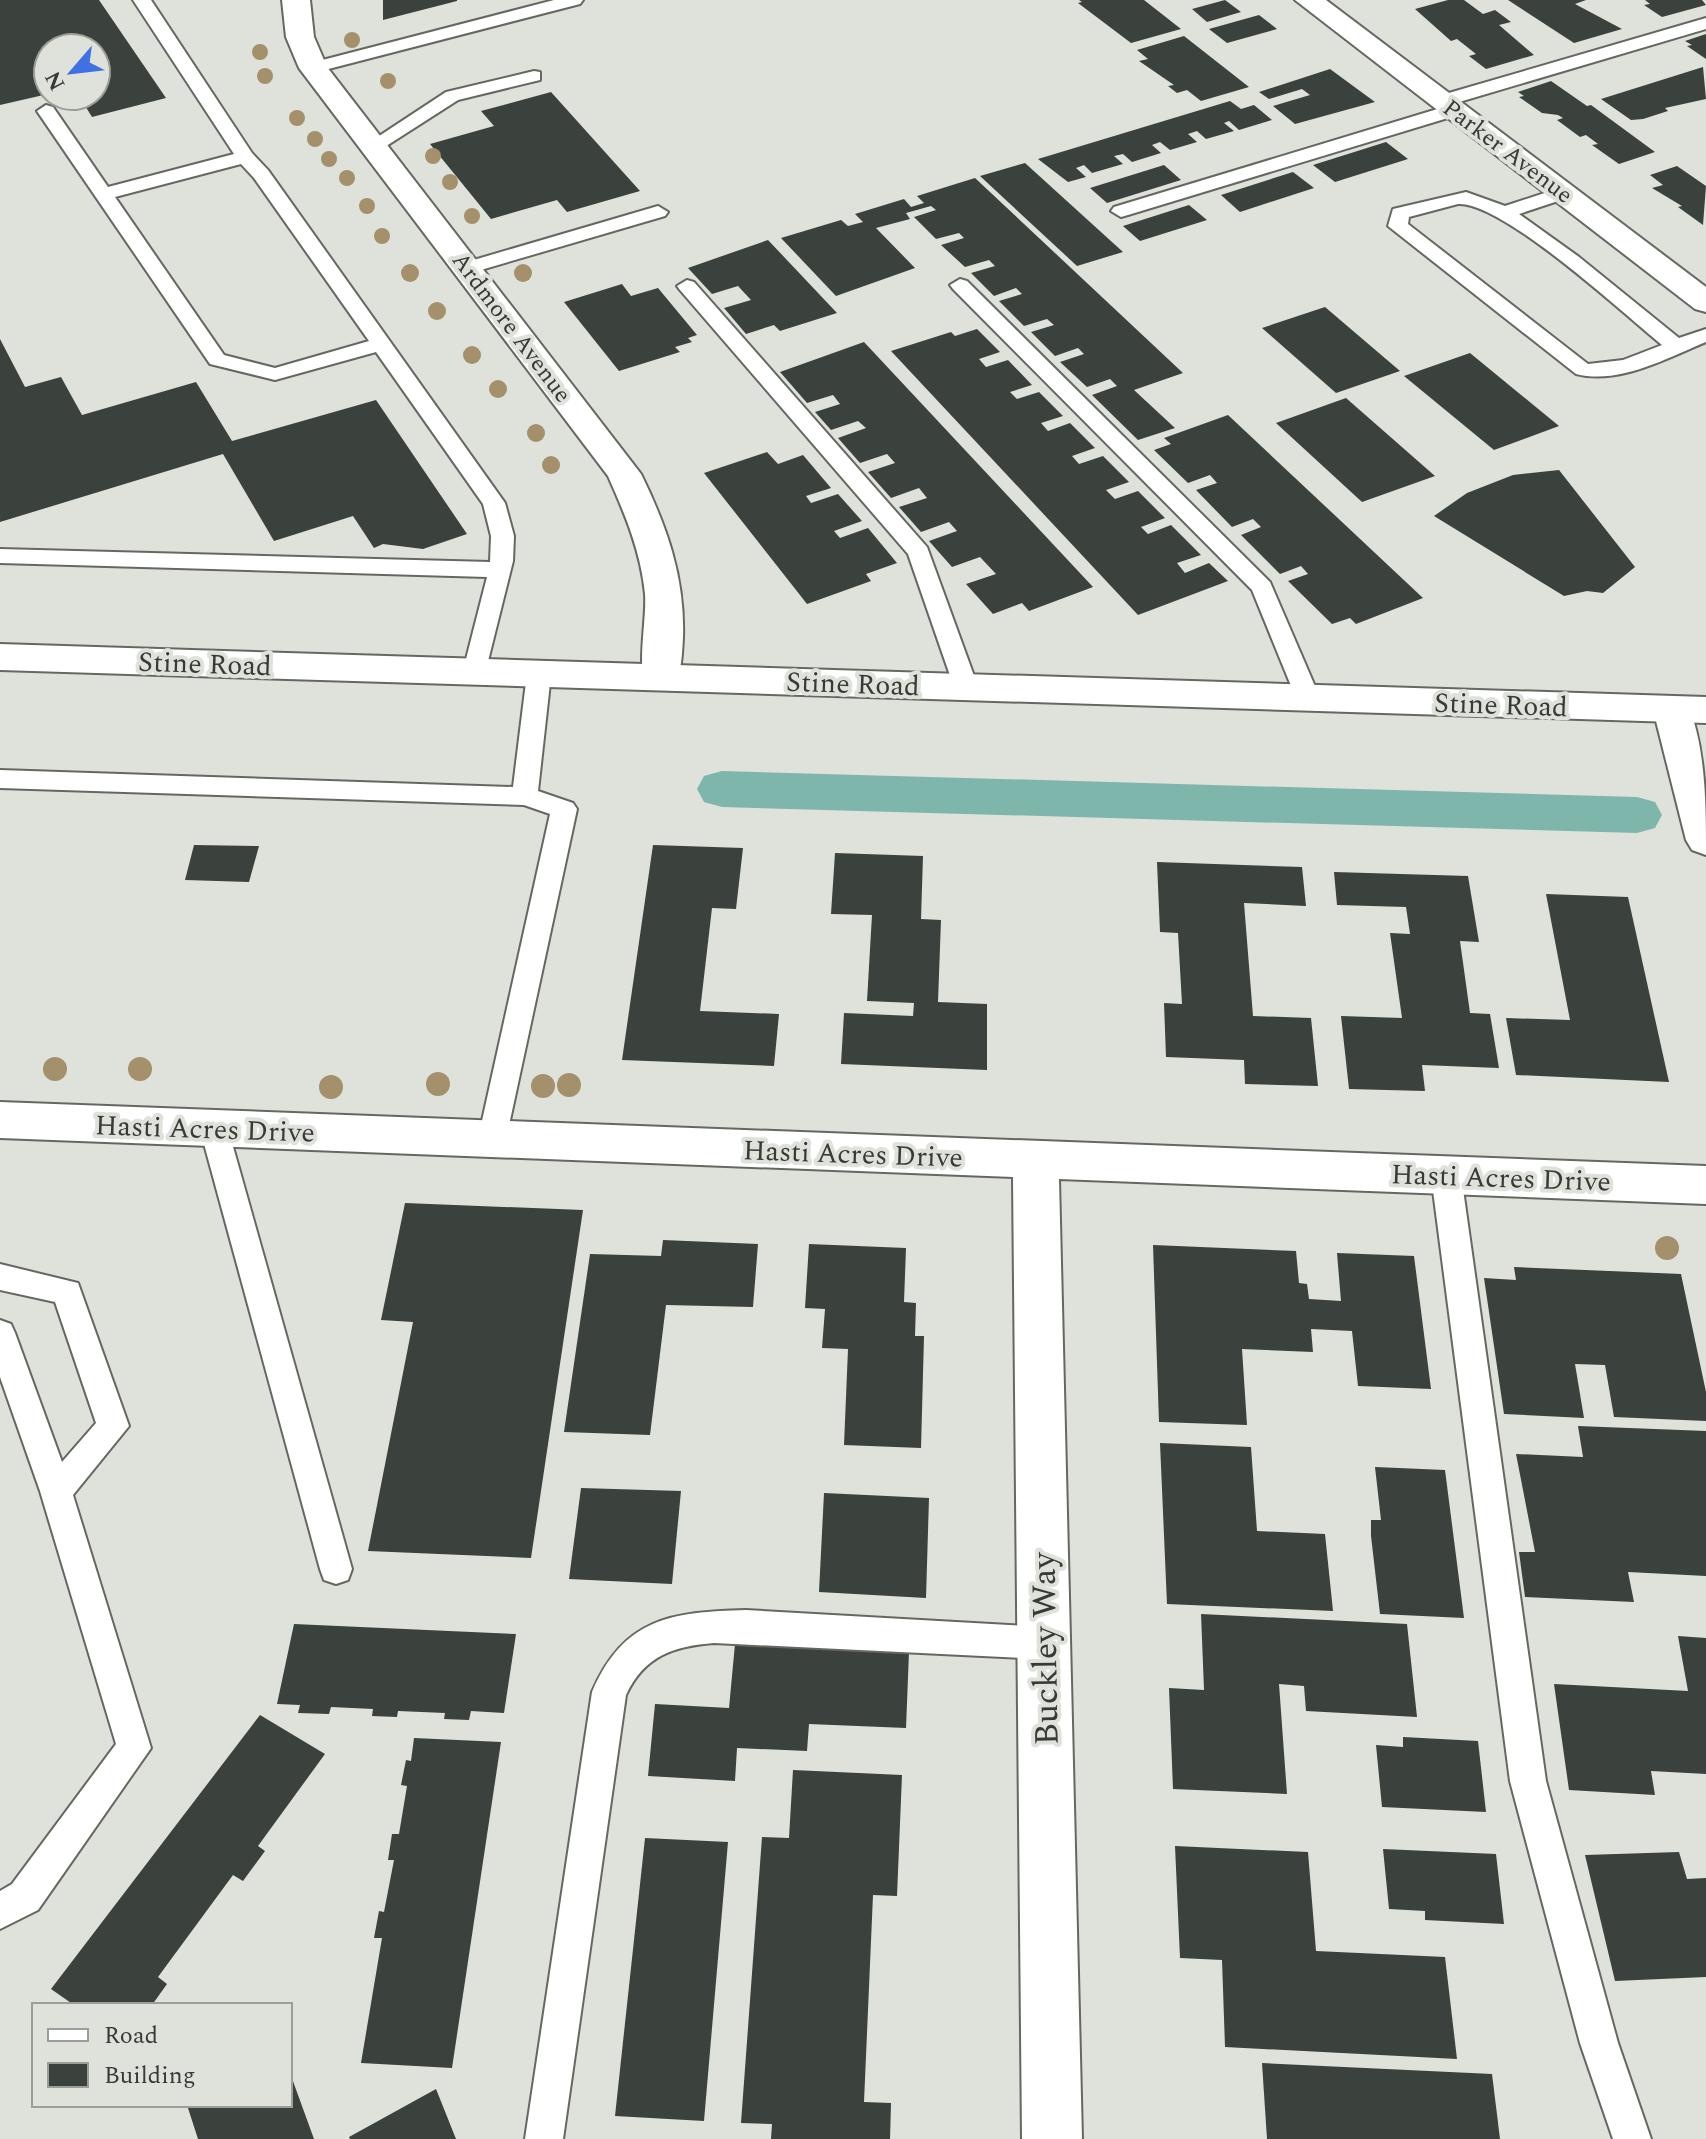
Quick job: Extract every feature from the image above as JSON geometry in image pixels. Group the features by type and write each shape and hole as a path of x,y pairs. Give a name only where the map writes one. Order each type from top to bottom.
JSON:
{"street":[{"name":"Ardmore Avenue","path":"296,0 300,37 313,68 624,474 651,529 664,583 665,640 660,677"},
{"name":"Parker Avenue","path":"1309,0 1702,294"},
{"name":"Stine Road","path":"0,657 1689,710"},
{"path":"1689,710 1706,840"},
{"name":"Hasti Acres Drive","path":"0,1120 1706,1185"},
{"name":"Buckley Way","path":"1036,1160 1052,2139"}],"lane":[{"path":"142,0 245,157 494,503 503,525 504,554 475,671"},
{"path":"313,68 574,0"},
{"path":"1121,211 1706,23"},
{"path":"373,146 452,96 534,76"},
{"path":"47,112 217,360 275,374 382,344"},
{"path":"104,194 245,157"},
{"path":"1503,213 1563,193"},
{"path":"1676,346 1488,203 1466,198 1400,213 1398,226 1583,370 1604,372 1676,346 1706,335"},
{"path":"467,268 658,212"},
{"path":"960,285 1262,587 1308,698"},
{"path":"687,286 919,552 966,687"},
{"path":"0,556 500,570"},
{"path":"525,796 539,674"},
{"path":"0,779 525,796 564,809 492,1139"},
{"path":"214,1129 336,1569"},
{"path":"1446,1175 1528,1781 1599,2043 1632,2139"},
{"path":"0,1277 67,1292 113,1426 56,1491"},
{"path":"0,1333 56,1491 134,1748 25,1897 0,1911"},
{"path":"544,2139 609,1692 627,1660 655,1640 698,1627 746,1626 1043,1643"}],"building":[{"path":"0,0 99,0 166,98 112,112 112,32 32,32 32,98 0,105"},
{"path":"383,0 457,0 457,1 383,20"},
{"path":"1079,0 1144,0 1181,29 1131,43 1078,3 1082,2"},
{"path":"1225,0 1241,12 1207,22 1192,9"},
{"path":"1448,0 1464,0 1483,14 1495,10 1511,22 1499,25 1534,55 1486,69 1469,56 1476,54 1457,39 1451,41 1415,9"},
{"path":"1508,0 1586,0 1575,4 1622,29 1574,43"},
{"path":"1645,0 1702,0 1706,5 1662,17 1644,5 1650,4"},
{"path":"1259,15 1277,29 1227,43 1209,29"},
{"path":"1706,34 1706,59 1687,46 1692,45 1685,41"},
{"path":"1184,36 1249,87 1201,101 1187,90 1177,93 1168,86 1174,85 1139,61 1148,59 1137,50"},
{"path":"1703,67 1706,99 1665,108 1668,111 1643,119 1631,120 1601,99"},
{"path":"1330,69 1375,102 1295,124 1273,106 1310,95 1302,89 1269,99 1259,92"},
{"path":"1551,81 1587,106 1591,105 1655,152 1619,164 1592,145 1598,144 1586,135 1580,137 1557,120 1563,118 1542,113 1519,97 1524,96 1518,92"},
{"path":"551,92 640,191 567,212 557,200 491,219 430,144 494,126 481,111"},
{"path":"1230,101 1241,109 1254,105 1272,120 1239,130 1229,121 1224,123 1234,131 1206,139 1197,131 1188,134 1197,142 1170,150 1160,142 1152,145 1161,153 1132,162 1123,154 1114,156 1123,164 1092,173 1084,165 1076,168 1086,177 1068,182 1038,159"},
{"path":"89,112 111,112 92,117"},
{"path":"1386,142 1408,159 1335,182 1313,165"},
{"path":"1025,163 1123,252 1077,266 980,176"},
{"path":"1164,165 1181,180 1107,203 1090,188"},
{"path":"1677,166 1706,186 1703,225 1678,207 1682,206 1652,188 1663,185 1650,175"},
{"path":"1293,172 1314,188 1240,212 1221,195"},
{"path":"975,178 1183,373 1134,390 1175,428 1138,440 1092,395 1117,386 1110,379 1087,387 1060,362 1084,354 1078,348 1055,356 1031,332 1054,325 1047,319 1024,326 999,301 1022,294 1016,288 994,296 971,273 995,266 989,260 965,267 941,245 964,238 959,233 936,239 914,217 936,210 931,206 906,213 910,219 876,228 915,268 836,296 781,238 841,220 848,226 863,222 855,214 904,199 911,207 924,203 917,196"},
{"path":"1189,205 1207,220 1140,241 1123,226"},
{"path":"768,240 837,313 780,331 774,325 746,334 724,308 751,300 738,286 712,294 688,268"},
{"path":"622,284 631,296 658,288 697,335 688,338 692,342 675,347 680,352 619,371 564,302"},
{"path":"1325,307 1400,371 1336,393 1262,328"},
{"path":"977,329 1000,352 979,359 986,367 1008,360 1032,385 1010,392 1017,399 1039,392 1063,416 1041,423 1048,431 1070,423 1095,448 1072,456 1079,464 1103,456 1129,482 1106,490 1115,499 1138,491 1165,518 1141,527 1148,534 1171,525 1201,555 1177,563 1185,573 1209,563 1228,581 1138,615 891,351 951,332 955,336"},
{"path":"0,339 25,387 61,377 82,415 196,382 232,441 376,400 467,534 423,549 383,544 374,548 353,516 274,541 223,454 0,522"},
{"path":"864,342 1093,587 1029,611 1022,603 993,614 966,584 996,574 980,557 952,567 929,541 957,531 949,522 921,532 899,507 927,498 919,488 891,498 868,472 895,463 887,454 860,463 838,438 866,428 858,421 831,430 815,412 840,404 833,395 807,403 780,372"},
{"path":"1470,353 1559,426 1494,450 1404,376"},
{"path":"1346,398 1435,476 1362,502 1276,423"},
{"path":"1228,415 1423,598 1356,624 1350,618 1332,624 1288,581 1308,574 1301,566 1280,574 1241,535 1261,527 1253,519 1232,527 1196,490 1217,483 1210,475 1188,483 1154,450 1171,444 1164,438"},
{"path":"767,452 778,464 803,455 831,488 806,496 811,503 838,494 862,521 834,531 840,538 868,528 897,563 866,574 871,581 807,604 704,473"},
{"path":"1559,470 1635,567 1603,593 1587,591 1564,596 1434,516 1467,493 1513,475"},
{"path":"194,845 259,846 249,882 185,880"},
{"path":"653,845 743,848 736,909 712,908 700,1011 779,1014 774,1066 622,1060"},
{"path":"835,853 923,856 921,919 941,920 938,1002 987,1004 987,1070 841,1064 844,1013 913,1016 914,1003 867,1001 872,915 831,914"},
{"path":"1157,862 1302,867 1306,906 1244,903 1253,1016 1311,1018 1318,1086 1245,1084 1244,1060 1166,1057 1164,1003 1182,1004 1178,933 1160,932"},
{"path":"1334,872 1468,876 1479,942 1460,941 1470,1013 1490,1014 1499,1068 1422,1065 1425,1091 1349,1089 1341,1016 1402,1018 1390,933 1410,934 1406,907 1337,905"},
{"path":"1546,894 1628,897 1669,1082 1516,1075 1506,1018 1570,1020"},
{"path":"405,1203 583,1210 531,1558 368,1551 413,1322 381,1320"},
{"path":"663,1240 758,1244 753,1307 666,1305 650,1435 564,1432 590,1254 661,1256"},
{"path":"809,1244 906,1248 904,1302 916,1303 915,1336 924,1336 921,1448 844,1445 848,1349 822,1348 825,1309 805,1308"},
{"path":"1153,1245 1296,1251 1299,1283 1307,1284 1309,1299 1341,1301 1337,1253 1414,1256 1431,1389 1358,1386 1352,1331 1311,1329 1313,1352 1242,1349 1247,1425 1159,1422"},
{"path":"1514,1267 1681,1274 1706,1392 1706,1421 1614,1417 1605,1365 1575,1364 1584,1418 1504,1414 1484,1278 1516,1280"},
{"path":"1578,1426 1706,1431 1706,1576 1628,1572 1634,1602 1525,1597 1519,1552 1535,1552 1516,1454 1583,1457"},
{"path":"1160,1443 1251,1447 1257,1531 1325,1534 1333,1611 1167,1604"},
{"path":"1375,1467 1445,1470 1464,1618 1380,1614 1371,1536 1371,1520 1381,1520"},
{"path":"581,1488 681,1491 672,1584 569,1579"},
{"path":"824,1493 929,1498 926,1598 819,1592"},
{"path":"1201,1614 1407,1624 1417,1717 1306,1711 1304,1686 1279,1684 1287,1794 1173,1789 1169,1688 1204,1690"},
{"path":"294,1624 516,1634 504,1713 471,1711 469,1720 444,1719 445,1713 398,1711 397,1717 372,1716 373,1709 331,1707 329,1714 298,1713 300,1705 277,1704"},
{"path":"1678,1636 1706,1638 1706,1774 1651,1771 1655,1795 1569,1790 1554,1684 1688,1691"},
{"path":"735,1644 909,1652 906,1728 809,1724 807,1751 737,1748 735,1781 648,1776 655,1704 729,1708"},
{"path":"260,1715 325,1754 258,1846 265,1851 243,1881 233,1875 158,1977 167,1984 153,2003 71,2003 51,1989"},
{"path":"1403,1737 1478,1741 1486,1812 1382,1807 1376,1745 1403,1747"},
{"path":"414,1738 501,1742 452,2068 361,2063 382,1938 374,1938 379,1911 384,1912 394,1860 388,1860 392,1834 399,1834 407,1786 401,1785 406,1760 411,1761"},
{"path":"793,1770 902,1775 897,1896 873,1895 864,2102 891,2103 890,2139 771,2139 772,2124 741,2123 762,1837 789,1838"},
{"path":"645,1838 728,1842 704,2121 615,2116"},
{"path":"1175,1846 1308,1852 1316,1951 1445,1957 1457,2059 1225,2047 1222,1960 1180,1958"},
{"path":"1383,1849 1496,1854 1504,1924 1425,1920 1425,1911 1389,1909"},
{"path":"1679,1852 1687,1879 1706,1878 1706,1977 1615,1981 1585,1855"},
{"path":"1262,2063 1492,2074 1500,2139 1267,2139"},
{"path":"292,2078 314,2139 198,2139 188,2107 292,2107"},
{"path":"436,2089 456,2139 350,2139 349,2137"}],"waterway":[{"path":"722,789 1637,815"}]}
